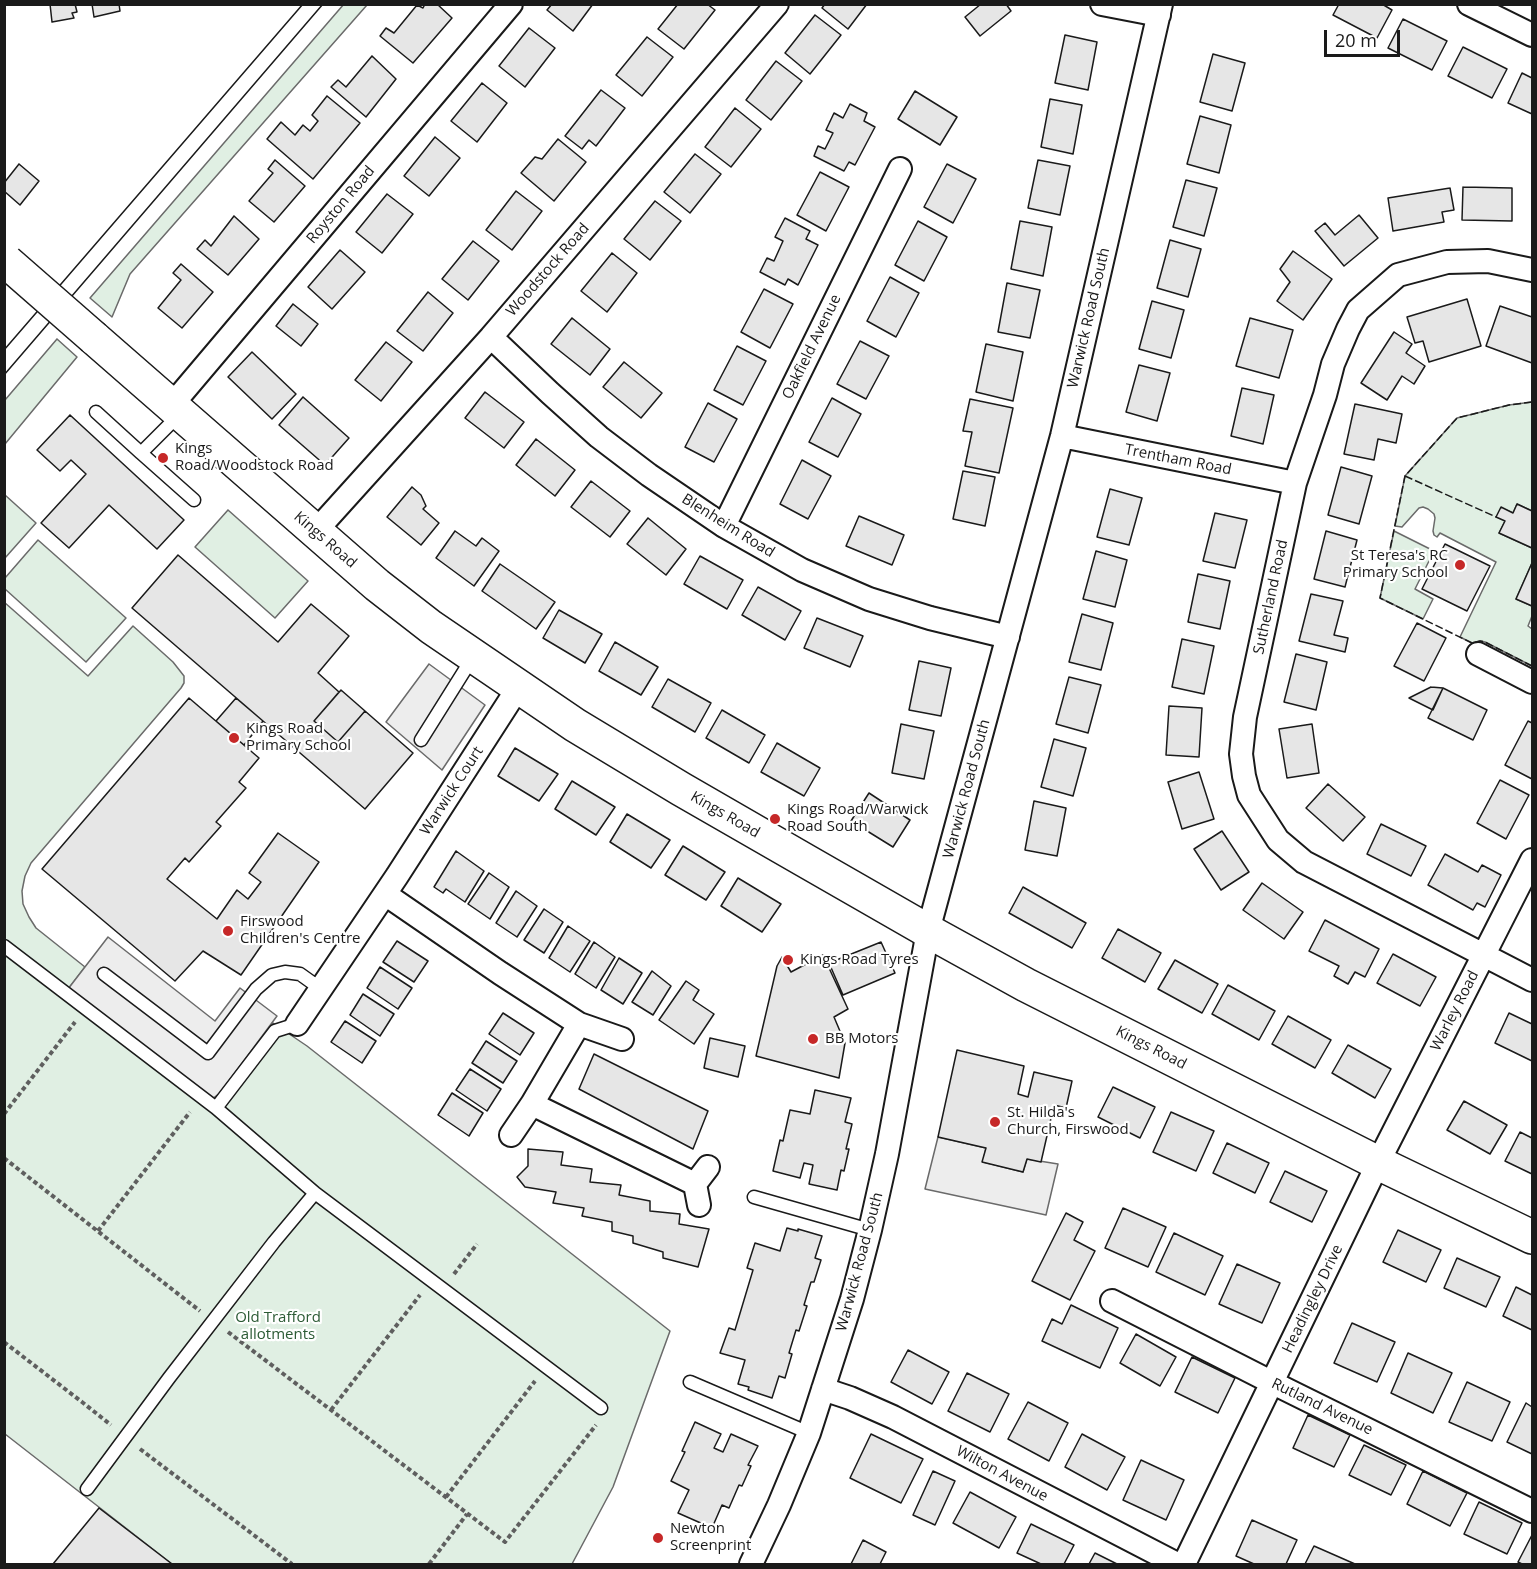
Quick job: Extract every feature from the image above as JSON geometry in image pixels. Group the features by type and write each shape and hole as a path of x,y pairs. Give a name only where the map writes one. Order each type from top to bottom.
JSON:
{"street":[{"name":"Royston Road","path":"176,410 511,4"},
{"name":"Woodstock Road","path":"315,532 491,337 777,4"},
{"path":"1102,4 1160,10"},
{"path":"1469,4 1533,34"},
{"name":"Warwick Road South","path":"752,1564 809,1433 852,1299 870,1230 899,1091 928,931 1062,436 1160,10"},
{"name":"Oakfield Avenue","path":"724,526 900,169"},
{"name":"Kings Road","path":"6,261 386,592 473,657 575,725 681,789 928,931 1036,990 1378,1163 1533,1238"},
{"name":"Sutherland Road","path":"1533,270 1488,261 1448,262 1398,275 1358,310 1333,364 1325,395 1295,483 1245,717 1241,754 1250,795 1278,840 1304,862 1533,980"},
{"name":"Blenheim Road","path":"491,337 599,437 649,475 724,526 802,570 869,599 930,618 1008,637"},
{"name":"Trentham Road","path":"1062,436 1295,483"},
{"path":"1478,654 1533,682"},
{"name":"Warwick Court","path":"297,1024 385,894 518,688"},
{"name":"Warley Road","path":"1378,1163 1533,860"},
{"path":"385,894 579,1024 622,1039"},
{"path":"511,1135 579,1024"},
{"path":"532,1104 701,1185"},
{"name":"Headingley Drive","path":"1184,1564 1378,1163"},
{"name":"Rutland Avenue","path":"1112,1301 1533,1511"},
{"name":"Wilton Avenue","path":"823,1389 893,1417 1177,1564"}],"lane":[{"path":"141,453 176,410"},
{"path":"96,412 194,500"},
{"path":"421,740 473,657"},
{"path":"4,946 216,1108 315,1193 601,1408"},
{"path":"104,974 208,1053 255,989 272,975 285,972 300,974 321,989"},
{"path":"216,1108 274,1031 297,1024"},
{"path":"87,1489 213,1321 315,1193"},
{"path":"754,1197 870,1230"},
{"path":"690,1382 809,1433"}],"path":[{"path":"4,1114 86,1008"},
{"path":"98,1231 201,1097"},
{"path":"4,1158 213,1321 505,1542 605,1413 601,1408"},
{"path":"442,1289 477,1244"},
{"path":"331,1410 432,1281"},
{"path":"4,1342 292,1564"},
{"path":"446,1497 546,1366"},
{"path":"429,1564 467,1514"}],"green space":[{"path":"344,4 367,5 130,274 112,317 90,298"},
{"path":"57,339 77,357 5,444 5,400"},
{"name":"St Teresa's RC Primary School","path":"1532,402 1532,511 1517,504 1513,513 1501,508 1505,521 1499,533 1532,548 1532,563 1516,599 1532,606 1532,616 1528,626 1532,629 1532,666 1485,642 1472,643 1460,637 1496,562 1440,533 1437,537 1434,535 1434,514 1423,507 1419,508 1402,527 1395,526 1405,476 1457,418 1509,405"},
{"path":"5,495 36,523 5,558"},
{"path":"228,510 308,581 275,618 195,547"},
{"path":"1394,531 1434,551 1415,589 1433,599 1423,619 1380,598"},
{"path":"38,540 126,618 86,662 5,589 5,578"},
{"name":"Old Trafford allotments","path":"4,602 88,676 133,626 173,662 184,676 181,688 31,863 25,876 22,891 23,904 36,928 85,967 69,988 220,1093 273,1023 307,1046 670,1331 613,1487 572,1564 172,1564 5,1434"}],"shaded area":[{"path":"429,664 485,705 442,770 386,722"},
{"path":"108,937 215,1021 240,988 277,1016 220,1093 212,1099 68,989"},
{"path":"938,1137 986,1148 983,1162 1023,1172 1027,1159 1058,1164 1046,1215 925,1189"}],"building":[{"path":"50,4 75,4 77,12 72,13 74,18 52,22"},
{"path":"92,4 119,4 120,11 94,17"},
{"path":"425,4 437,4 452,18 413,63 380,36 386,28 394,33 417,5 423,8"},
{"path":"552,4 593,4 573,31 547,10"},
{"path":"678,4 707,4 715,10 684,49 658,29"},
{"path":"825,4 867,4 848,29 822,8"},
{"path":"981,4 1006,4 1011,11 980,36 965,17"},
{"path":"1339,4 1382,4 1392,10 1377,38 1333,15"},
{"path":"815,15 841,35 810,74 785,53"},
{"path":"1403,19 1447,41 1432,70 1388,48"},
{"path":"529,28 555,48 525,87 499,66"},
{"path":"1065,35 1097,42 1088,90 1055,83"},
{"path":"647,37 673,57 642,96 616,75"},
{"path":"1463,47 1507,69 1492,98 1448,76"},
{"path":"1213,54 1245,63 1232,111 1200,102"},
{"path":"372,56 396,79 366,117 331,87 338,80 346,87"},
{"path":"776,61 802,81 771,120 746,100"},
{"path":"1522,73 1532,78 1532,114 1508,103"},
{"path":"482,83 507,103 477,142 451,121"},
{"path":"601,90 625,108 596,146 589,140 582,149 565,136"},
{"path":"915,91 957,117 940,145 898,119"},
{"path":"327,96 360,123 313,179 267,139 281,122 295,135 303,125 310,131 318,121 312,115"},
{"path":"1050,99 1082,105 1073,154 1041,147"},
{"path":"850,104 867,113 864,121 875,127 855,165 849,162 844,171 814,156 818,146 825,149 833,133 826,130 834,113 843,118"},
{"path":"735,108 761,129 731,167 705,147"},
{"path":"1200,116 1231,125 1219,173 1187,164"},
{"path":"435,137 460,158 429,196 404,176"},
{"path":"558,139 586,162 554,201 521,173 535,157 542,159"},
{"path":"695,154 721,174 690,213 664,192"},
{"path":"275,160 305,186 274,222 249,201 273,173 268,169"},
{"path":"1038,160 1070,166 1060,215 1028,208"},
{"path":"19,164 39,181 20,205 4,191 4,183"},
{"path":"947,164 976,179 953,223 924,207"},
{"path":"820,172 849,187 826,231 797,215"},
{"path":"1186,180 1217,188 1204,236 1173,227"},
{"path":"1463,187 1512,188 1512,221 1462,220"},
{"path":"1450,188 1454,210 1442,212 1444,222 1393,231 1388,198"},
{"path":"516,191 542,211 512,250 486,230"},
{"path":"387,194 413,214 382,253 356,232"},
{"path":"655,201 681,221 650,260 624,239"},
{"path":"1359,215 1378,238 1344,266 1315,231 1325,223 1335,235"},
{"path":"234,216 259,239 228,275 197,249 205,240 211,246"},
{"path":"785,218 810,231 806,239 818,245 798,285 788,279 785,285 760,272 767,258 774,261 783,241 775,237"},
{"path":"918,221 947,237 924,281 895,265"},
{"path":"1020,221 1052,227 1043,276 1011,269"},
{"path":"1170,240 1201,249 1188,297 1157,288"},
{"path":"473,241 499,261 468,300 442,279"},
{"path":"340,250 365,272 332,309 308,287"},
{"path":"1293,251 1332,279 1303,320 1277,301 1290,282 1280,269"},
{"path":"612,253 637,273 607,312 581,291"},
{"path":"181,264 213,292 182,328 158,308 181,280 173,273"},
{"path":"890,277 919,293 896,337 867,321"},
{"path":"1007,283 1040,290 1030,338 998,332"},
{"path":"764,289 793,304 770,348 741,332"},
{"path":"428,292 453,313 423,351 397,331"},
{"path":"1467,299 1481,346 1429,362 1423,341 1415,343 1407,317"},
{"path":"1152,301 1184,310 1171,358 1139,349"},
{"path":"293,304 318,324 301,346 276,326"},
{"path":"1500,306 1532,317 1532,363 1486,346"},
{"path":"572,318 610,349 590,375 551,344"},
{"path":"1250,318 1293,330 1279,378 1236,366"},
{"path":"1394,332 1412,344 1406,353 1425,366 1414,384 1402,376 1387,400 1361,383"},
{"path":"860,341 889,356 866,399 837,384"},
{"path":"386,342 412,362 381,401 355,380"},
{"path":"986,344 1023,352 1013,401 976,392"},
{"path":"737,346 766,361 743,405 714,390"},
{"path":"252,352 296,394 272,419 228,377"},
{"path":"624,362 662,393 641,418 603,387"},
{"path":"1139,365 1170,373 1157,421 1126,412"},
{"path":"1242,388 1274,395 1263,444 1231,436"},
{"path":"485,392 524,422 504,448 465,418"},
{"path":"303,397 349,438 325,465 279,425"},
{"path":"832,398 861,414 838,457 809,442"},
{"path":"970,399 1013,408 999,473 965,466 972,432 963,431"},
{"path":"708,403 737,419 714,462 685,447"},
{"path":"1355,404 1402,414 1396,443 1378,439 1374,460 1344,454"},
{"path":"70,415 184,520 157,549 109,505 69,548 41,523 86,474 71,460 60,471 37,450"},
{"path":"536,439 575,470 555,496 516,465"},
{"path":"802,460 831,476 808,519 780,504"},
{"path":"1341,467 1372,476 1359,524 1328,515"},
{"path":"963,471 995,477 985,526 953,519"},
{"path":"591,481 630,511 610,537 571,507"},
{"path":"412,487 421,495 426,506 423,509 439,523 421,545 387,517"},
{"path":"1110,489 1142,498 1129,545 1097,537"},
{"path":"1517,504 1532,511 1532,548 1499,533 1505,521 1496,517 1501,507 1513,513"},
{"path":"1215,513 1247,520 1235,568 1203,561"},
{"path":"859,516 904,535 892,565 846,546"},
{"path":"648,518 686,549 666,575 627,544"},
{"path":"455,531 476,546 482,538 499,551 474,586 436,558"},
{"path":"1326,531 1357,540 1345,587 1314,579"},
{"path":"1445,544 1490,566 1467,611 1422,589"},
{"path":"1096,551 1127,560 1115,607 1083,599"},
{"path":"178,555 278,642 311,604 349,636 318,673 339,692 314,721 338,742 365,711 413,753 365,809 132,608"},
{"path":"700,556 743,580 727,609 684,584"},
{"path":"1532,563 1532,606 1516,599"},
{"path":"500,564 555,602 536,629 482,591"},
{"path":"1198,574 1230,581 1220,629 1188,622"},
{"path":"758,587 801,611 785,640 742,615"},
{"path":"1311,594 1343,601 1334,635 1348,638 1345,652 1299,641"},
{"path":"559,610 602,634 585,663 543,638"},
{"path":"1082,614 1113,623 1101,670 1069,662"},
{"path":"817,618 863,636 850,667 804,648"},
{"path":"1417,623 1446,638 1424,681 1394,666"},
{"path":"1182,639 1214,646 1204,694 1172,687"},
{"path":"615,642 658,667 641,695 599,671"},
{"path":"1296,654 1327,662 1316,710 1284,702"},
{"path":"919,661 951,668 941,716 909,710"},
{"path":"1069,677 1101,685 1088,733 1056,724"},
{"path":"668,679 711,703 695,732 652,707"},
{"path":"1431,687 1443,688 1433,710 1409,698"},
{"path":"1443,688 1487,710 1473,740 1428,718"},
{"path":"341,690 365,711 338,742 314,721"},
{"path":"189,698 259,758 239,782 246,788 216,822 221,826 189,862 185,858 167,879 217,919 237,890 248,899 261,882 249,873 278,833 319,862 241,975 203,951 175,981 42,869"},
{"path":"236,698 263,721 244,745 216,721"},
{"path":"1169,706 1202,708 1199,757 1166,755"},
{"path":"722,710 765,735 749,763 706,738"},
{"path":"1528,721 1532,723 1532,779 1505,765"},
{"path":"901,724 934,731 924,779 892,773"},
{"path":"1312,724 1319,773 1287,778 1279,729"},
{"path":"1054,739 1086,748 1073,796 1041,787"},
{"path":"777,743 820,768 804,796 761,772"},
{"path":"515,748 558,774 539,801 498,776"},
{"path":"1199,772 1214,819 1182,829 1168,782"},
{"path":"1500,780 1529,795 1506,839 1477,823"},
{"path":"572,781 615,807 596,835 555,809"},
{"path":"1328,784 1365,817 1343,841 1306,808"},
{"path":"869,793 910,820 893,847 851,821"},
{"path":"1034,801 1066,808 1057,856 1025,850"},
{"path":"627,814 670,840 651,868 610,842"},
{"path":"1381,824 1426,846 1411,876 1367,854"},
{"path":"1222,831 1249,872 1221,890 1194,849"},
{"path":"683,846 725,872 706,900 665,875"},
{"path":"456,851 484,871 465,902 446,889 443,893 434,887"},
{"path":"1445,854 1478,872 1482,865 1501,875 1485,907 1477,903 1473,910 1428,885"},
{"path":"489,873 509,887 490,919 468,904"},
{"path":"738,878 781,904 762,932 721,906"},
{"path":"1262,883 1303,912 1284,939 1243,910"},
{"path":"1023,887 1086,923 1072,948 1009,913"},
{"path":"516,891 537,906 517,937 496,923"},
{"path":"544,909 563,922 544,953 524,940"},
{"path":"1325,920 1379,949 1365,977 1355,972 1348,984 1334,976 1339,966 1309,951"},
{"path":"568,926 590,941 570,972 549,958"},
{"path":"1118,929 1161,953 1145,982 1102,958"},
{"path":"397,941 428,961 414,982 383,962"},
{"path":"594,942 615,957 596,988 575,974"},
{"path":"881,942 895,973 843,995 829,963"},
{"path":"1393,954 1436,977 1420,1006 1377,983"},
{"path":"823,955 848,1009 834,1017 845,1043 839,1078 756,1056 777,966 782,957 791,972"},
{"path":"619,958 642,973 623,1004 601,990"},
{"path":"1175,960 1218,984 1202,1013 1158,989"},
{"path":"380,967 412,988 398,1009 367,988"},
{"path":"652,971 671,986 653,1015 632,1002"},
{"path":"686,981 699,990 693,1000 714,1014 694,1044 659,1020"},
{"path":"1228,985 1275,1011 1259,1040 1212,1014"},
{"path":"363,994 394,1014 380,1036 350,1015"},
{"path":"503,1013 534,1033 520,1055 489,1034"},
{"path":"1509,1013 1532,1024 1532,1061 1495,1043"},
{"path":"1288,1016 1331,1040 1315,1068 1272,1044"},
{"path":"345,1021 376,1041 362,1063 331,1042"},
{"path":"710,1038 745,1046 738,1077 704,1068"},
{"path":"486,1041 517,1061 503,1083 472,1063"},
{"path":"1348,1045 1391,1069 1375,1098 1332,1073"},
{"name":"St. Hilda's Church, Firswood","path":"957,1050 1024,1066 1018,1094 1028,1097 1034,1072 1072,1081 1066,1108 1054,1105 1041,1162 1027,1159 1023,1172 982,1162 986,1148 938,1137"},
{"path":"594,1054 708,1111 693,1149 579,1089"},
{"path":"470,1069 501,1089 487,1111 456,1090"},
{"path":"1113,1087 1155,1107 1140,1138 1098,1117"},
{"path":"815,1090 851,1098 845,1122 852,1124 846,1149 849,1149 837,1190 809,1184 813,1165 804,1163 800,1178 773,1171 790,1110 810,1114"},
{"path":"452,1093 483,1113 469,1136 438,1115"},
{"path":"1464,1101 1507,1125 1490,1154 1447,1130"},
{"path":"1171,1112 1214,1131 1196,1171 1153,1152"},
{"path":"1520,1132 1532,1138 1532,1174 1505,1161"},
{"path":"1227,1143 1269,1163 1255,1193 1213,1173"},
{"path":"528,1149 563,1152 561,1165 592,1169 590,1182 621,1185 619,1195 650,1201 650,1211 680,1214 679,1224 709,1229 698,1267 663,1258 663,1252 633,1243 633,1236 612,1231 612,1222 582,1216 584,1208 553,1203 556,1192 525,1187 517,1177 528,1166"},
{"path":"1285,1171 1327,1191 1312,1222 1270,1202"},
{"path":"1123,1208 1166,1227 1148,1267 1105,1248"},
{"path":"1066,1213 1083,1222 1074,1240 1095,1251 1070,1300 1032,1281"},
{"path":"787,1228 822,1236 815,1258 821,1260 814,1282 811,1282 804,1305 807,1306 799,1331 796,1330 785,1378 779,1376 772,1398 738,1384 745,1360 720,1353 729,1328 735,1330 753,1270 747,1268 755,1243 780,1251"},
{"path":"1398,1230 1441,1250 1426,1282 1383,1262"},
{"path":"1174,1233 1223,1256 1205,1295 1156,1272"},
{"path":"1457,1258 1500,1277 1486,1307 1444,1288"},
{"path":"1237,1264 1280,1283 1262,1323 1219,1304"},
{"path":"1516,1287 1532,1295 1532,1330 1503,1316"},
{"path":"1071,1305 1118,1328 1100,1368 1042,1341 1052,1319 1062,1324"},
{"path":"1352,1323 1395,1342 1377,1382 1334,1363"},
{"path":"1136,1334 1176,1357 1160,1386 1120,1363"},
{"path":"908,1350 949,1372 932,1404 891,1382"},
{"path":"1408,1353 1452,1373 1433,1413 1391,1393"},
{"path":"1192,1357 1235,1378 1218,1413 1175,1392"},
{"path":"967,1373 1009,1394 990,1432 948,1411"},
{"path":"1467,1382 1510,1402 1492,1441 1449,1422"},
{"path":"1028,1402 1068,1423 1049,1461 1008,1439"},
{"path":"1526,1403 1532,1407 1532,1454 1507,1442"},
{"path":"1308,1415 1350,1435 1334,1467 1293,1448"},
{"path":"695,1422 721,1434 714,1448 723,1452 731,1434 758,1446 748,1465 751,1466 742,1486 739,1485 729,1508 722,1505 712,1528 678,1513 689,1490 671,1481 685,1452 682,1451"},
{"path":"871,1434 923,1459 901,1503 850,1478"},
{"path":"1082,1434 1125,1457 1107,1490 1065,1467"},
{"path":"1364,1445 1406,1465 1391,1495 1349,1475"},
{"path":"1141,1460 1184,1480 1166,1520 1123,1500"},
{"path":"933,1471 955,1481 935,1525 913,1515"},
{"path":"1423,1471 1467,1493 1450,1526 1407,1504"},
{"path":"970,1492 1016,1517 999,1548 953,1523"},
{"path":"1479,1502 1522,1523 1507,1554 1464,1534"},
{"path":"99,1508 172,1564 53,1564"},
{"path":"1252,1520 1297,1540 1286,1564 1254,1564 1236,1556"},
{"path":"1031,1524 1074,1545 1064,1564 1041,1564 1017,1553"},
{"path":"1532,1535 1532,1564 1522,1564 1518,1562"},
{"path":"863,1540 886,1552 880,1564 851,1564"},
{"path":"1314,1546 1355,1564 1305,1564"},
{"path":"1095,1553 1117,1564 1089,1564"}],"tram line":[{"path":"4,350 303,4"},
{"path":"4,375 323,4"}],"fence":[{"path":"1532,402 1509,405 1457,418 1405,476 1380,598 1472,643 1485,642 1532,666"},
{"path":"1405,476 1496,517"}],"place":[{"name":"Kings Road/Woodstock Road","path":"163,458"},
{"name":"St Teresa's RC Primary School","path":"1460,565"},
{"name":"Kings Road Primary School","path":"234,738"},
{"name":"Kings Road/Warwick Road South","path":"775,819"},
{"name":"Firswood Children's Centre","path":"228,931"},
{"name":"Kings Road Tyres","path":"788,960"},
{"name":"BB Motors","path":"813,1039"},
{"name":"St. Hilda's Church, Firswood","path":"995,1122"},
{"name":"Newton Screenprint","path":"658,1538"}]}
